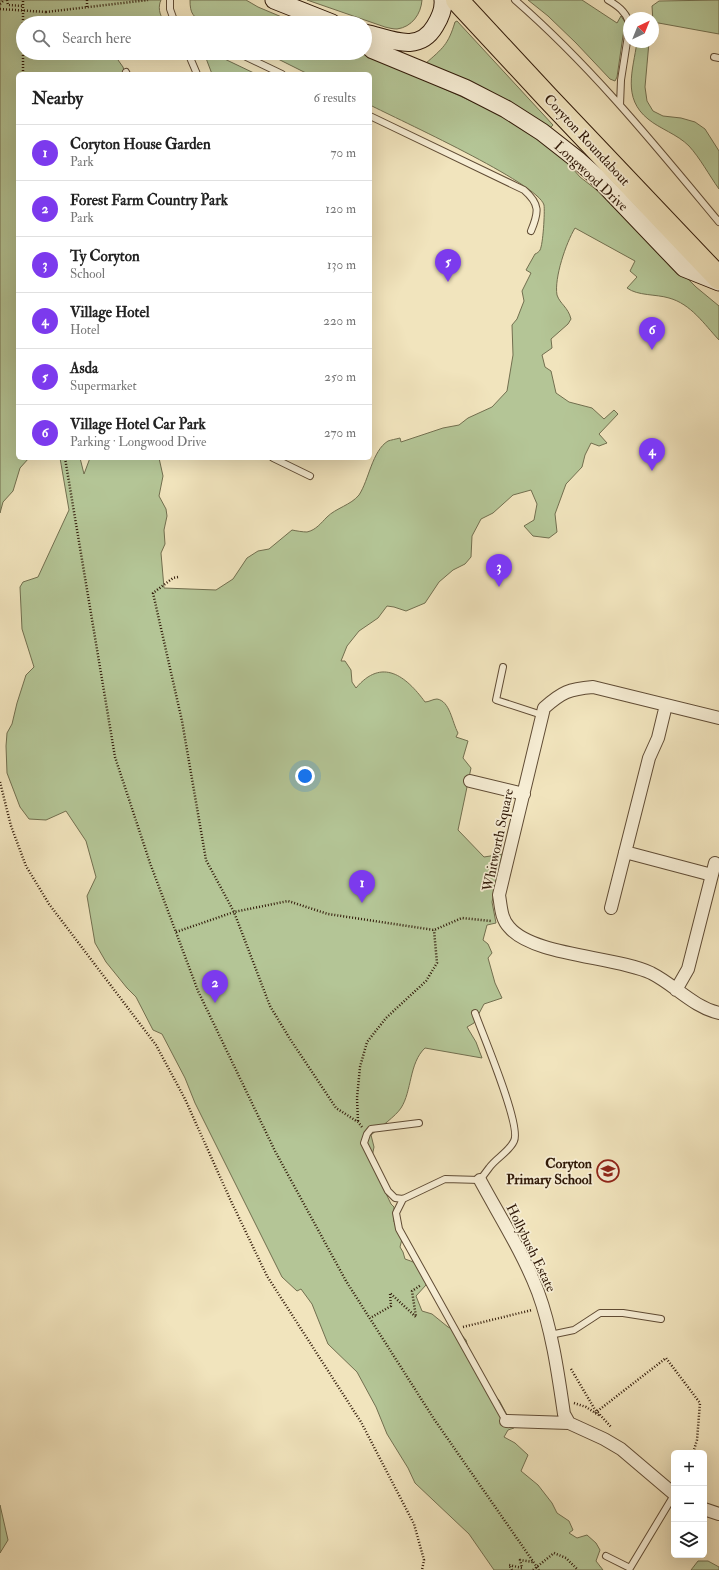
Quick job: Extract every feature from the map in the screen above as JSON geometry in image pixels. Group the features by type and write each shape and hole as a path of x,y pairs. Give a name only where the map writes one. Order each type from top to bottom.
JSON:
{"highway":[{"name":"Coryton Roundabout","path":"457,0 553,104 719,278"}],"street":[{"path":"274,0 314,16"},
{"path":"372,35 402,43 419,41 432,32 440,19 444,4 443,0"},
{"name":"Longwood Drive","path":"372,49 465,88 499,106 542,132 579,161 597,178 684,268 719,282"},
{"name":"Whitworth Square","path":"719,718 593,687 572,689 554,699 544,708 542,715 499,895 502,912 506,922 519,937 541,946 633,967 652,974 696,1003 719,1013"},
{"path":"611,908 649,758 658,738 666,705"},
{"path":"470,781 524,794"},
{"path":"625,852 712,875"},
{"path":"676,990 688,969 715,862"},
{"name":"Hollybush Estate","path":"480,1180 513,1239 538,1292 550,1335 564,1414 569,1423"},
{"path":"506,1421 569,1423 604,1438 621,1450 671,1492"},
{"path":"707,1510 719,1514"}],"lane":[{"path":"170,0 170,9 172,16"},
{"path":"515,0 549,29 620,105 719,222"},
{"path":"608,0 621,8 624,12"},
{"path":"620,105 621,80 626,48"},
{"path":"191,60 196,72"},
{"path":"253,60 278,72"},
{"path":"372,117 524,190 533,198 537,209 537,218 531,231"},
{"path":"277,460 310,476"},
{"path":"503,667 496,700 542,715"},
{"path":"419,1123 372,1129 367,1134 364,1143 388,1191 395,1198 403,1199 445,1180 480,1180 489,1167 507,1151 515,1140 510,1106 475,1013"},
{"path":"403,1199 396,1212 399,1229 456,1328 506,1421"},
{"path":"550,1335 574,1330 600,1313 623,1313 661,1319"},
{"path":"606,1556 630,1568 671,1500"}],"path":[{"path":"0,4 4,0"},
{"path":"7,0 8,5 22,6"},
{"path":"22,16 23,0"},
{"path":"87,0 87,7"},
{"path":"0,9 46,12 148,0"},
{"path":"23,60 23,72"},
{"path":"65,460 115,757 150,863 198,991 275,1150 346,1281 434,1419 539,1570"},
{"path":"178,577 173,578 153,593 182,721 206,860 234,912 270,1006 336,1108 358,1122 367,1134"},
{"path":"0,782 11,826 26,866 49,904 156,1045 185,1098 230,1199 267,1276 361,1422 414,1524 424,1560 422,1570"},
{"path":"176,932 234,912 288,901 328,914 434,930 462,918 506,922"},
{"path":"358,1122 360,1067 367,1042 386,1018 426,981 437,963 434,930"},
{"path":"372,1317 390,1306 390,1293 416,1317 412,1291 428,1280"},
{"path":"456,1328 542,1308"},
{"path":"553,1351 562,1354 596,1412"},
{"path":"596,1412 666,1358 700,1403 697,1440 694,1450"},
{"path":"562,1400 586,1407 596,1412 614,1430"},
{"path":"533,1570 554,1553 566,1558 578,1570"},
{"path":"512,1570 509,1565 522,1568 520,1560 533,1562"}],"green space":[{"path":"0,0 161,0 159,8 161,16 16,16 16,60 118,60 124,72 16,72 16,460 27,460 20,468 13,491 3,502 0,513"},
{"path":"190,0 246,0 279,16 195,16 191,9"},
{"path":"307,0 422,0 418,15 411,23 402,28 392,29 372,22 372,16 353,16"},
{"path":"528,0 582,0 617,23 621,16 623,19 623,36 617,77 615,81 610,79 548,16"},
{"path":"719,0 719,34 659,23 659,12 652,12 652,6 659,1"},
{"path":"457,21 553,125 548,130 425,64 444,46 450,36 455,22"},
{"path":"636,48 648,48 645,87 647,101 653,111 663,116 681,118 695,122 705,129 719,151 719,189 701,161 689,146 648,119 640,111 632,93 632,73"},
{"path":"372,56 513,120 559,153 580,177 603,195 696,287 719,306 719,340 697,315 677,301 664,297 642,294 631,291 627,288 637,277 630,271 635,261 575,228 568,242 557,279 558,298 568,311 571,319 568,324 551,339 552,348 542,355 545,367 551,371 556,393 569,402 592,408 604,419 614,410 618,414 599,434 607,443 599,446 591,443 585,455 582,467 566,484 555,514 557,532 549,538 533,536 524,526 534,520 537,504 531,490 513,495 493,513 481,519 472,536 471,557 465,564 453,570 439,582 425,603 406,611 387,606 378,618 359,631 347,646 341,661 345,661 351,670 352,682 356,688 375,673 384,672 402,678 410,684 425,702 437,699 445,704 458,733 456,737 468,741 463,758 471,768 458,830 484,857 503,854 492,902 496,923 487,925 483,940 488,944 492,953 488,958 495,983 502,998 484,1004 474,1023 467,1027 476,1042 482,1058 425,1048 416,1061 405,1101 401,1108 371,1135 374,1147 371,1162 391,1204 394,1207 394,1222 404,1231 400,1247 405,1259 422,1267 425,1274 426,1285 416,1296 422,1311 432,1314 448,1327 459,1332 466,1340 473,1365 481,1381 499,1400 514,1428 508,1430 504,1437 515,1443 528,1455 521,1471 538,1485 552,1503 557,1513 569,1521 573,1530 569,1533 577,1538 587,1535 596,1543 600,1550 596,1561 603,1570 494,1570 469,1534 415,1483 408,1468 387,1434 376,1407 357,1372 328,1344 312,1304 301,1289 297,1291 282,1277 162,1034 153,1030 136,997 106,962 95,943 87,896 96,877 86,841 66,811 46,820 29,819 20,807 7,773 7,733 12,724 26,675 34,667 22,629 20,587 23,582 38,577 69,510 60,460 80,460 84,474 89,460 159,460 163,476 159,496 166,509 167,516 164,530 165,544 161,553 164,588 216,590 233,579 247,558 258,551 269,549 292,530 307,532 313,530 335,511 356,498 362,489 374,459 388,441 400,438 401,442 443,428 459,425 468,418 492,407 507,391 513,355 512,325 517,319 524,301 522,291 531,273 526,270 535,254 541,247 544,228 544,205 536,195 493,167 372,106 372,72 304,72 280,60 372,60"},
{"path":"207,60 227,60 252,72 211,72"},
{"path":"0,1505 8,1540 0,1553"},
{"path":"698,1561 708,1561 719,1567 719,1570 691,1570"}],"place":[{"name":"Asda","path":"448,282"},
{"name":"Village Hotel Car Park","path":"652,350"},
{"name":"Village Hotel","path":"652,471"},
{"name":"Ty Coryton","path":"499,587"},
{"name":"Coryton House Garden","path":"362,903"},
{"name":"Forest Farm Country Park","path":"215,1003"},
{"name":"Coryton Primary School","path":"608,1171"}]}
